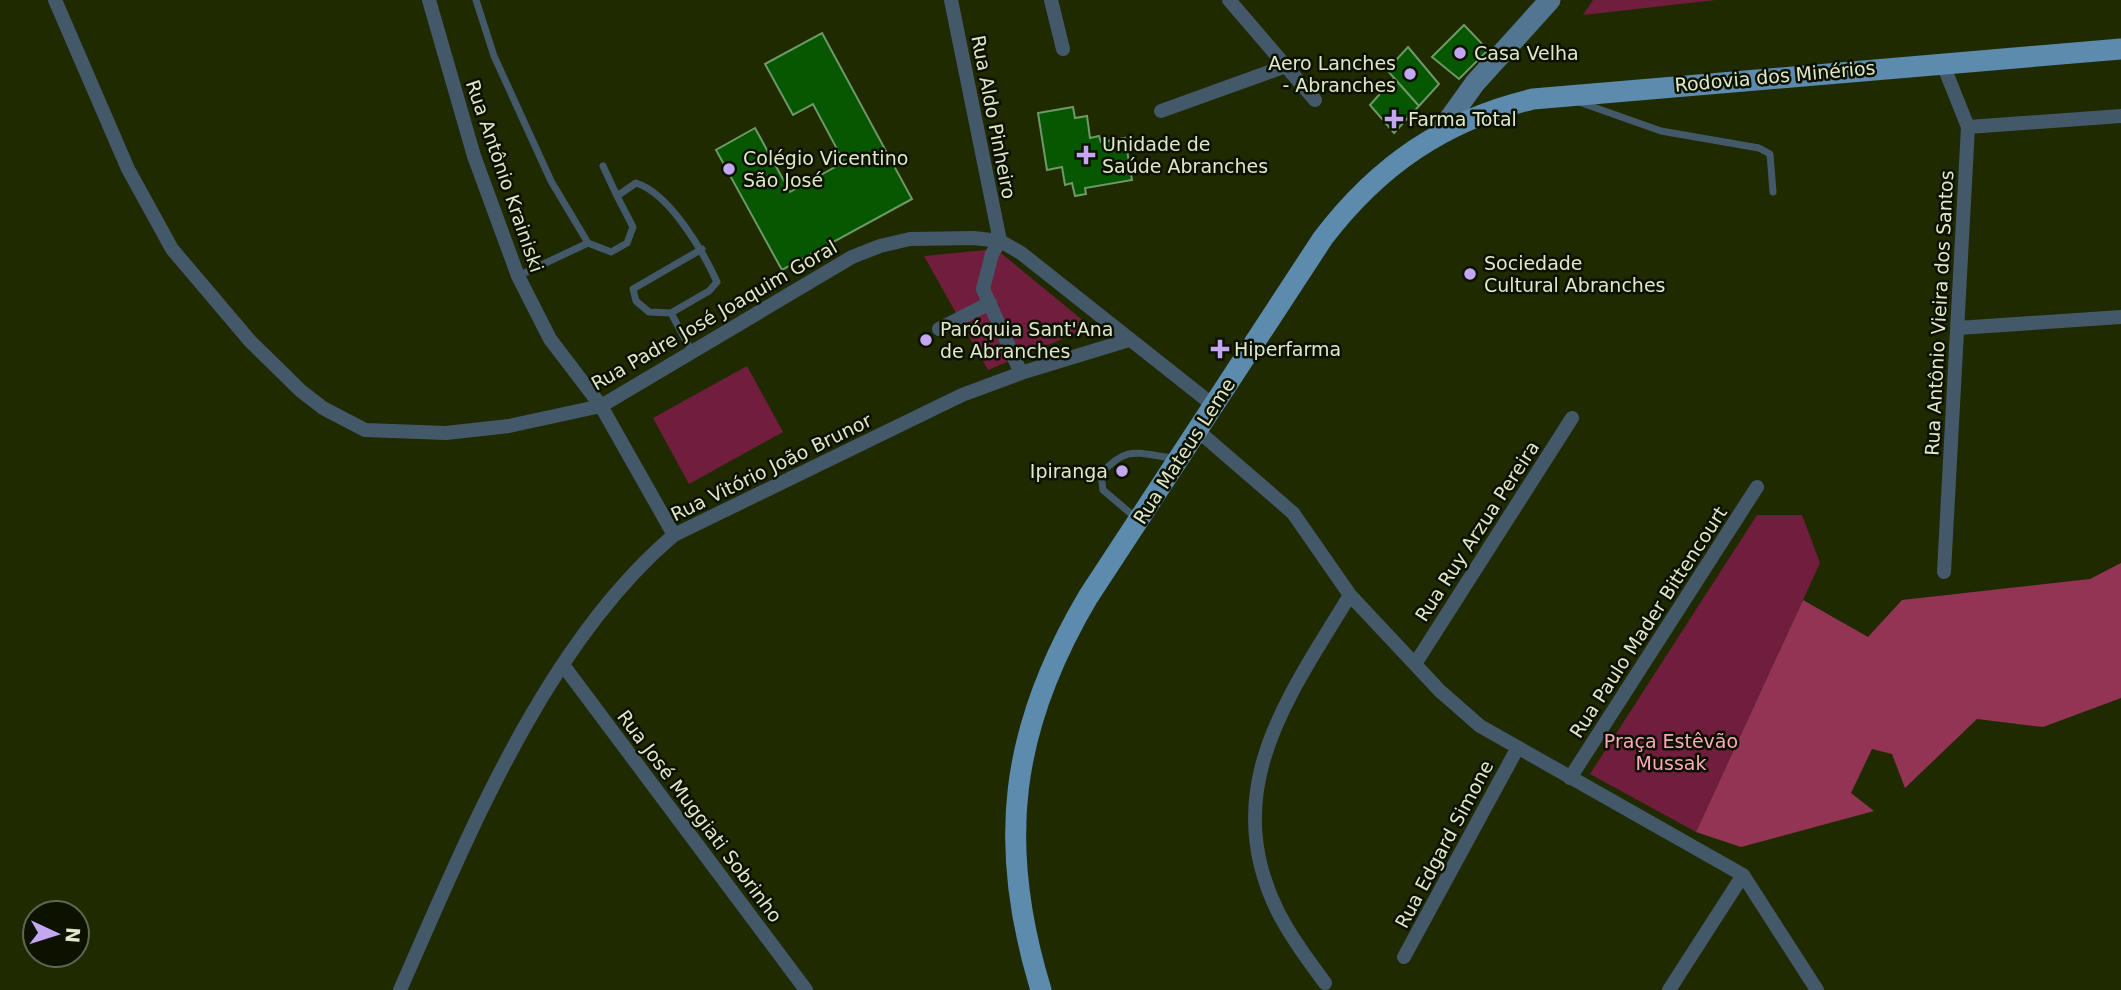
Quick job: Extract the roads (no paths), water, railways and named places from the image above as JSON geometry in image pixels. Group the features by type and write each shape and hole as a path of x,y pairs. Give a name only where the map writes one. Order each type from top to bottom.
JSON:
{"main road":[{"name":"Rodovia dos Minérios","path":"1437,136 1504,106 1559,95 2121,49"},
{"name":"Rua Mateus Leme","path":"1041,990 1019,905 1014,848 1020,774 1037,706 1056,657 1088,597 1323,239 1349,205 1375,178 1437,136"}],"street":[{"name":"Rua Padre José Joaquim Goral","path":"55,0 128,169 172,249 272,364 323,408 365,430 416,435 509,426 601,406 852,257 880,246 910,239 942,237 1000,241 1046,271 1129,341"},
{"name":"Rua Antônio Krainiski","path":"429,0 474,156 518,276 550,340 601,406 674,535"},
{"name":"Rua Aldo Pinheiro","path":"951,0 1000,241"},
{"path":"1051,0 1063,49"},
{"path":"1230,0 1315,100"},
{"name":"Rua Mateus Leme","path":"1437,136 1475,83 1549,0"},
{"name":"Rua Antônio Vieira dos Santos","path":"1942,62 1968,127 1944,572"},
{"path":"1161,111 1286,66"},
{"path":"1968,127 2121,116"},
{"path":"1000,241 992,254 983,289 1021,373"},
{"path":"939,329 990,303"},
{"path":"1958,328 2121,317"},
{"path":"1129,341 1213,405"},
{"name":"Rua Vitório João Brunor","path":"400,990 488,798 563,665 597,614 642,564 674,535 962,395 1021,373 1129,341"},
{"name":"Rua Ruy Arzua Pereira","path":"1415,664 1572,418"},
{"path":"1197,430 1293,513 1350,595 1460,709 1517,749 1743,875 1817,990"},
{"name":"Rua Paulo Mader Bittencourt","path":"1570,778 1757,487"},
{"path":"1325,983 1291,936 1266,884 1256,826 1256,797 1268,738 1280,711 1350,595"},
{"name":"Rua José Muggiati Sobrinho","path":"563,665 806,990"},
{"name":"Rua Edgard Simone","path":"1404,957 1517,749"},
{"path":"1669,990 1743,875"}],"lane":[{"path":"476,0 505,81 551,181 588,243 611,252 627,243 633,227 603,166"},
{"path":"1559,95 1661,131 1759,148 1770,154 1773,163 1773,192"},
{"path":"617,196 636,183 650,187 702,249 716,282 709,291 671,313 649,313 636,301 633,289 702,249"},
{"path":"518,276 588,243"},
{"path":"671,313 692,352"},
{"path":"1138,520 1103,490 1101,474 1116,457 1128,453 1178,459"}],"place":[{"name":"Casa Velha","path":"1460,53"},
{"name":"Aero Lanches - Abranches","path":"1410,74"},
{"name":"Farma Total","path":"1394,119"},
{"name":"Unidade de Saúde Abranches","path":"1086,155"},
{"name":"Colégio Vicentino São José","path":"729,169"},
{"name":"Sociedade Cultural Abranches","path":"1470,274"},
{"name":"Paróquia Sant'Ana de Abranches","path":"926,340"},
{"name":"Hiperfarma","path":"1220,349"},
{"name":"Ipiranga","path":"1122,471"}],"park label":[{"name":"Praça Estêvão Mussak","path":"1671,752"}]}
